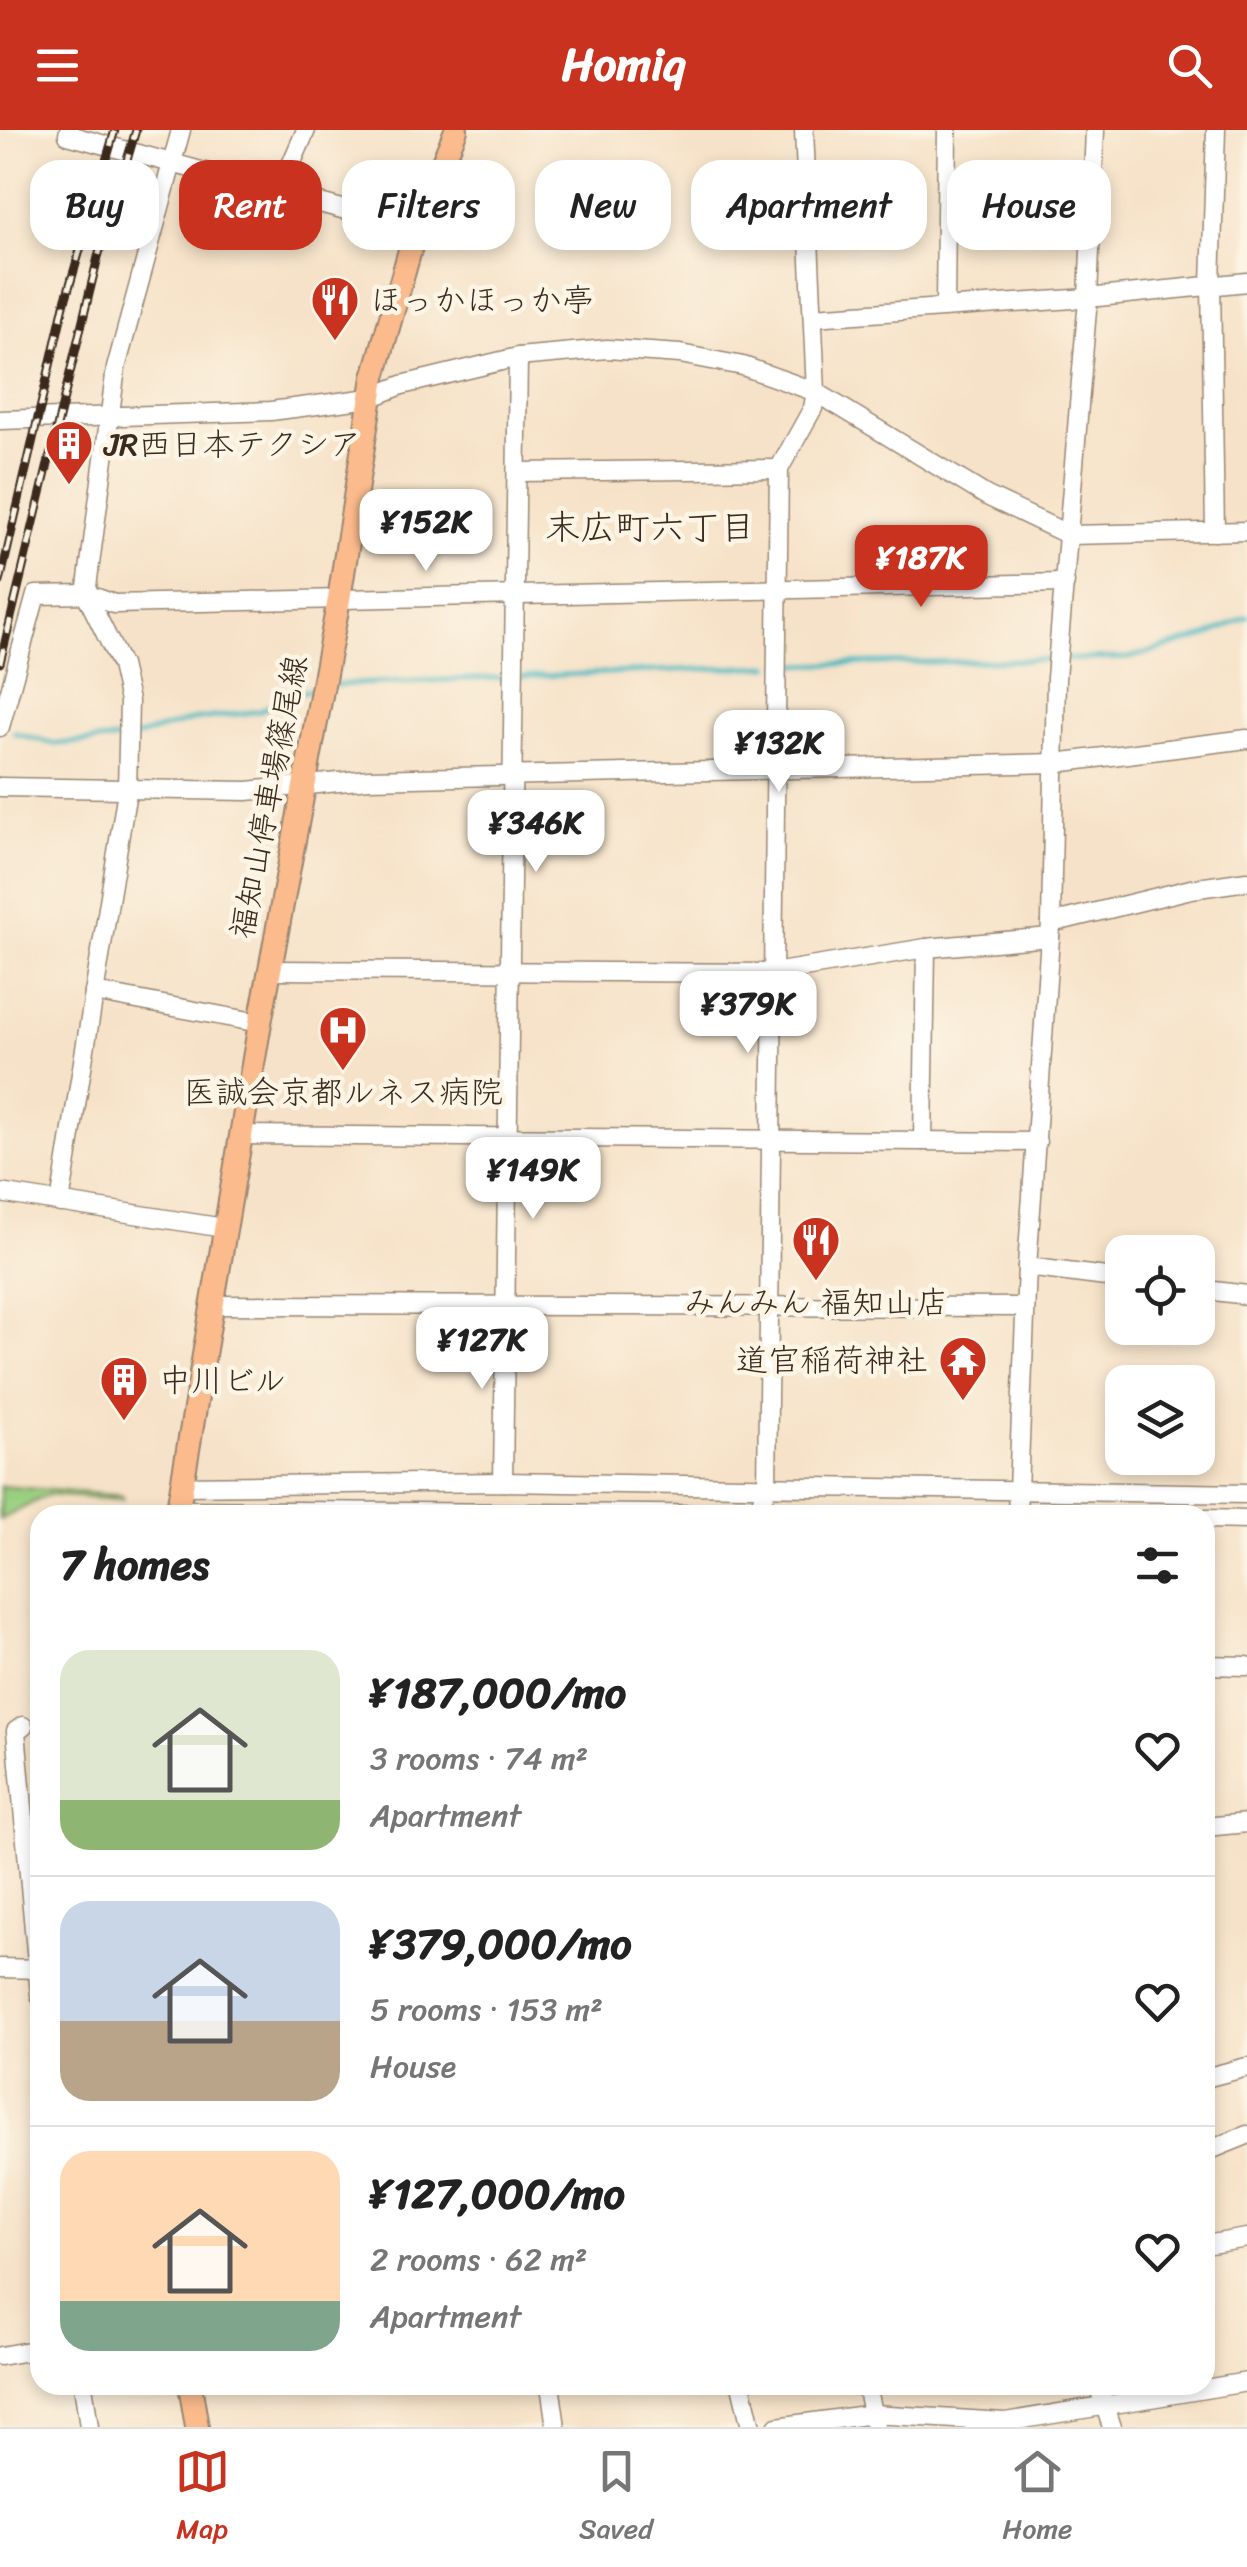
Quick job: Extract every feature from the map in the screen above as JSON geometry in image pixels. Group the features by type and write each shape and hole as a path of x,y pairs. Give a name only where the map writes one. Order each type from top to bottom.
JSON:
{"main road":[{"name":"福知山停車場篠尾線","path":"444,160 456,130"},
{"name":"福知山停車場篠尾線","path":"178,1504 269,970 339,599 370,398 411,250"},
{"path":"191,2395 196,2427"}],"street":[{"path":"69,130 68,135 179,165"},
{"path":"60,1203 128,791 129,701 120,665 86,594 116,368 181,130"},
{"path":"293,160 306,130"},
{"path":"760,1505 767,1487 778,469 814,408 816,392 804,130"},
{"path":"944,306 947,130"},
{"path":"1017,1505 1027,1267 1050,930 1057,655 1088,298 1095,130"},
{"path":"1215,532 1211,284 1216,130"},
{"path":"813,317 1088,298 1247,282"},
{"path":"0,420 270,411 370,398 402,385 518,357 607,350 680,354 743,366 816,392 987,496 1069,535 1247,532"},
{"path":"503,1482 511,1138 518,357"},
{"path":"518,472 778,469"},
{"path":"0,727 36,594 86,594 114,604 1065,583"},
{"path":"0,787 247,791 305,784 1056,762 1247,739"},
{"path":"269,970 773,973 1050,930 1191,889 1247,881"},
{"path":"923,1141 926,948"},
{"path":"94,992 260,1023"},
{"path":"241,1135 1037,1142"},
{"path":"0,1193 224,1228"},
{"path":"1027,1267 1105,1277"},
{"path":"1215,1290 1247,1295"},
{"path":"211,1305 1026,1307"},
{"path":"178,1504 503,1482 1247,1494"},
{"path":"447,1505 448,1484"},
{"path":"178,1504 208,1505"},
{"path":"1215,1519 1247,1520"},
{"path":"1215,1665 1247,1666"},
{"path":"13,1727 30,1885"},
{"path":"1215,1826 1247,1823"},
{"path":"0,1968 30,1969"},
{"path":"1215,2075 1247,2067"},
{"path":"1215,2148 1247,2135"},
{"path":"1215,2243 1247,2238"},
{"path":"0,2356 30,2352"},
{"path":"1215,2390 1247,2382"},
{"path":"84,2395 89,2427"},
{"path":"551,2395 556,2427"},
{"path":"744,2395 752,2427"},
{"path":"868,2395 874,2421"},
{"path":"777,2427 874,2421 1109,2418 1197,2395"}],"green space":[{"path":"0,1486 122,1496 122,1500 48,1495 0,1520"}],"waterway":[{"path":"781,665 1129,658 1206,636 1247,617"},
{"path":"332,685 770,666"},
{"path":"135,737 192,720 260,711 291,694 316,689"},
{"path":"14,733 55,744 124,739"}],"railway":[{"path":"0,582 64,305 115,130"},
{"path":"0,663 98,257 136,130"}],"place":[{"name":"ほっかほっか亭","path":"335,342"},
{"name":"JR西日本テクシア","path":"69,486"},
{"name":"医誠会京都ルネス病院","path":"343,1072"},
{"name":"みんみん 福知山店","path":"816,1282"},
{"name":"道官稲荷神社","path":"963,1402"},
{"name":"中川ビル","path":"124,1422"}],"district":[{"name":"末広町六丁目","path":"650,527"}]}
